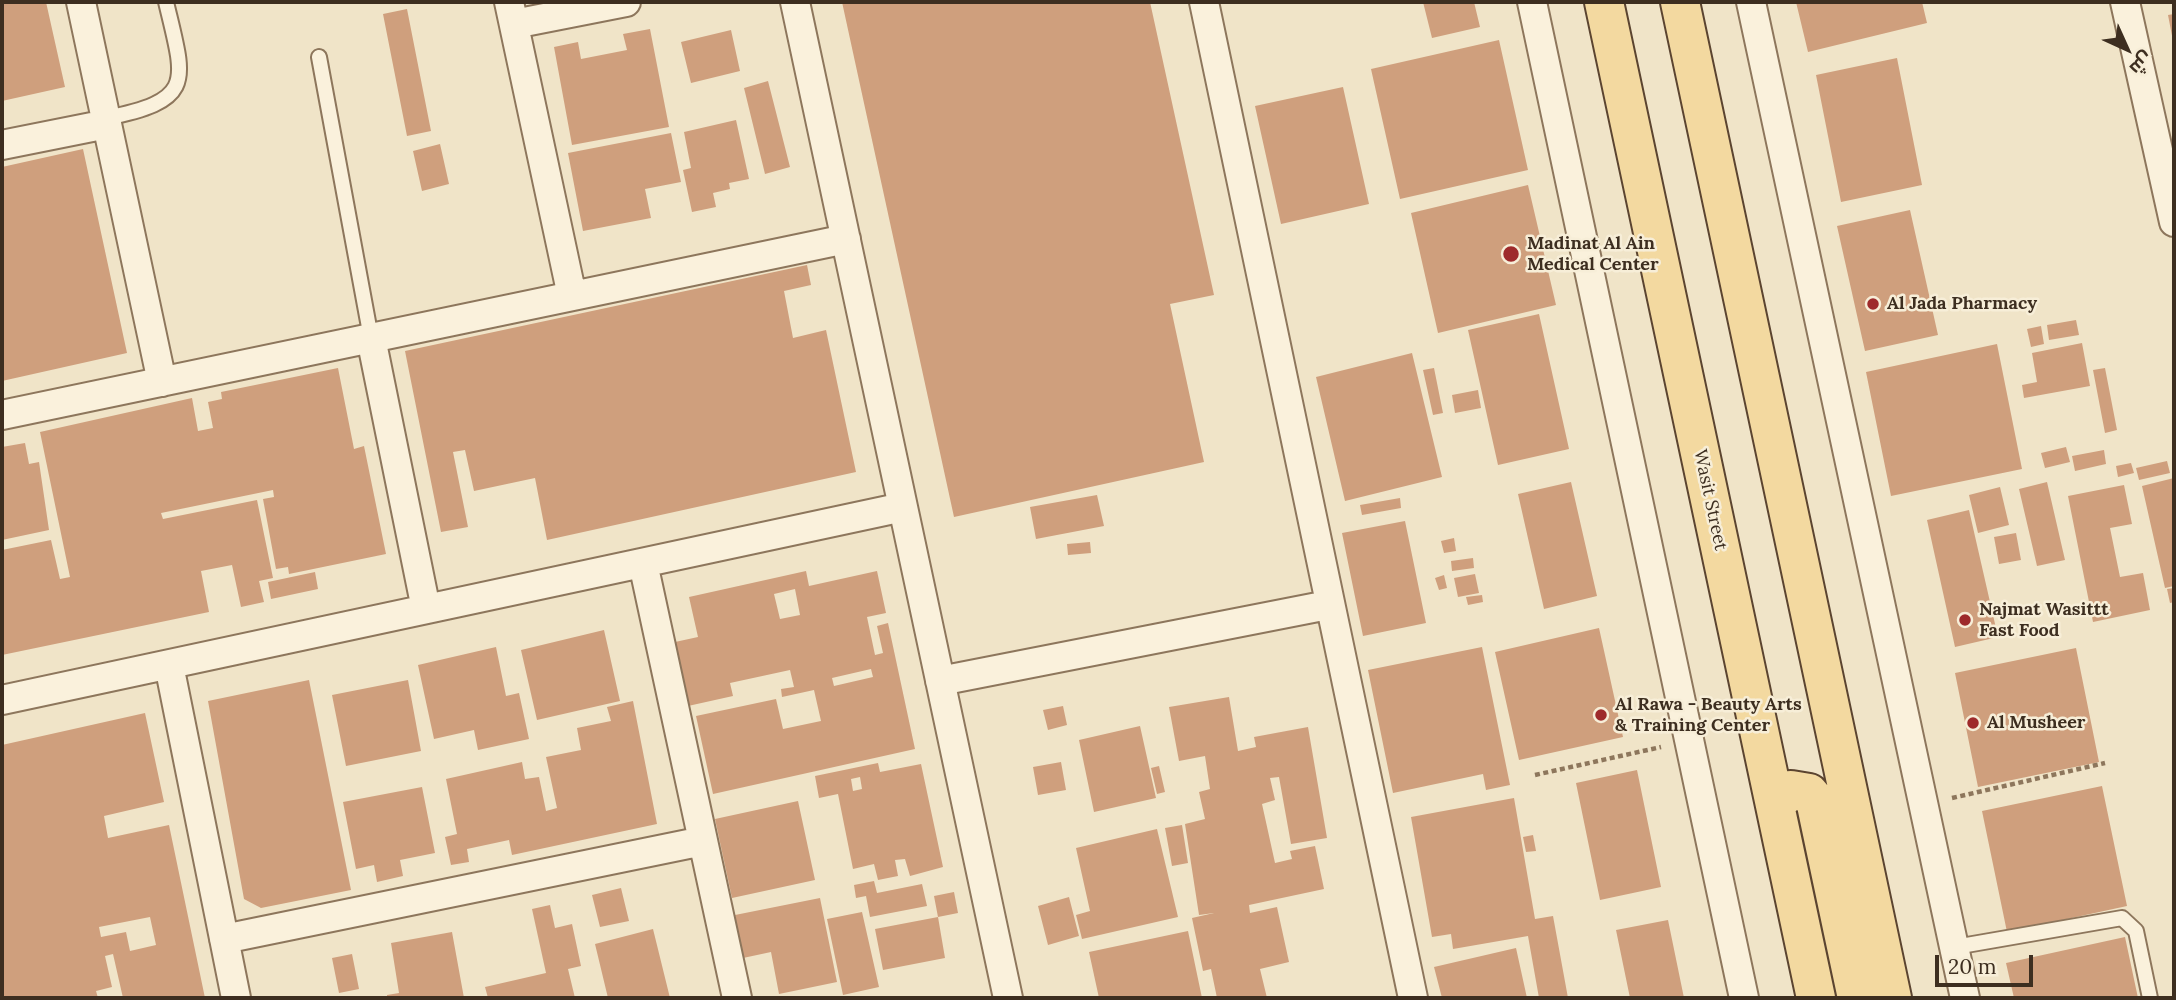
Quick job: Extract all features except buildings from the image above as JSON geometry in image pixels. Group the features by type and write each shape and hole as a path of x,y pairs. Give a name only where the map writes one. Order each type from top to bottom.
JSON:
{"main road":[{"name":"Wasit Street","path":"1604,2 1816,998"},
{"path":"1680,2 1892,998"},
{"path":"1775,804 1791,790 1809,793 1815,800 1857,998"},
{"path":"1884,960 1913,998"}],"street":[{"path":"80,2 162,382"},
{"path":"572,296 511,13 626,2"},
{"path":"795,2 1008,998"},
{"path":"1204,2 1328,605 1413,998"},
{"path":"1532,2 1744,998"},
{"path":"1751,2 1965,998"},
{"path":"2125,2 2174,222"},
{"path":"2,145 106,121"},
{"path":"2,415 846,239"},
{"path":"371,338 426,609"},
{"path":"2,701 903,507"},
{"path":"643,563 737,998"},
{"path":"940,681 1328,605"},
{"path":"169,665 236,998"},
{"path":"224,939 703,841"}],"lane":[{"path":"106,121 158,105 177,85 179,57 166,2"},
{"path":"319,57 371,338"},
{"path":"1955,947 2122,918 2136,931 2150,998"}],"path":[{"path":"1535,775 1689,740"},
{"path":"1924,804 2105,762"}],"place":[{"name":"Madinat Al Ain Medical Center","path":"1511,254"},
{"name":"Al Jada Pharmacy","path":"1873,304"},
{"name":"Najmat Wasittt Fast Food","path":"1965,620"},
{"name":"Al Rawa - Beauty Arts & Training Center","path":"1601,715"},
{"name":"Al Musheer","path":"1973,723"}]}
